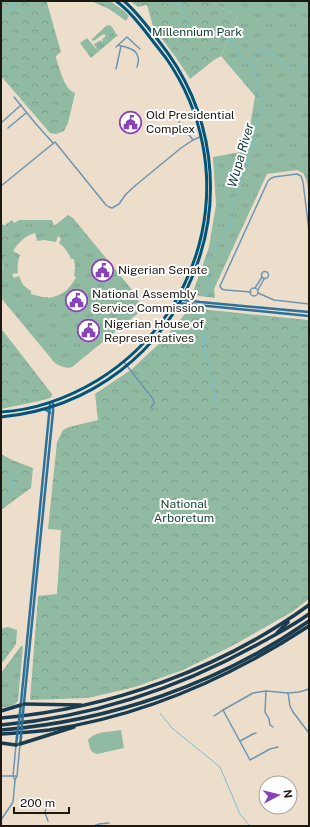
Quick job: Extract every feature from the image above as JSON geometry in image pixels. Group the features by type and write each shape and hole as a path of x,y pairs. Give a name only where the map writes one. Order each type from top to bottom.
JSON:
{"highway":[{"path":"1,718 26,716 86,705 182,675 248,644 309,606"},
{"path":"1,724 58,717 136,698 197,675 246,652 309,614"},
{"path":"274,636 293,617"},
{"path":"258,653 309,621"},
{"path":"1,743 18,744 159,702 198,686 253,660 309,626"},
{"path":"1,730 37,726 114,711 175,691 210,677 258,653 281,644"},
{"path":"207,670 207,674 210,677"},
{"path":"197,675 201,675 202,677 200,681"},
{"path":"1,711 22,704 86,705"},
{"path":"69,709 88,710"},
{"path":"1,734 50,730 75,724 92,716"},
{"path":"75,724 81,724"}],"main road":[{"path":"1,412 20,410 69,396 105,376 124,362 139,349 156,330 175,303 187,281 194,263 204,215 206,185 204,152 201,136 188,98 171,66 158,47 131,14 116,1"},
{"path":"1,418 52,407 77,397 93,389 127,365 159,333 182,299 202,253 211,196 210,164 206,138 195,104 180,71 165,48 124,1"},
{"path":"186,291 186,296 189,300"},
{"path":"177,298 293,312 309,316"},
{"path":"175,303 309,312"},
{"path":"18,744 52,407 51,402"},
{"path":"51,413 60,403"},
{"path":"44,409 51,413"}],"street":[{"path":"116,47 127,37 140,49"},
{"path":"119,45 131,48 138,55 139,58 137,67"},
{"path":"116,69 119,45"},
{"path":"14,97 53,143 55,142 106,205 112,208 119,204 126,194 173,154 201,136"},
{"path":"1,123 21,105"},
{"path":"8,128 26,113"},
{"path":"179,122 193,140"},
{"path":"1,186 53,143"},
{"path":"309,231 301,176 297,174 274,177 270,179 220,286 223,290 251,292 254,295 258,294 274,300 309,304"},
{"path":"251,292 262,277 263,272 266,272 269,275 267,279 264,279 258,290 258,294"},
{"path":"124,362 153,399 154,403 151,408"},
{"path":"214,716 253,693 266,691 288,693 309,689"},
{"path":"266,691 265,712 270,720 270,725 273,727"},
{"path":"288,693 290,706 293,712 309,732"},
{"path":"223,710 250,760 270,749 278,748"},
{"path":"240,741 253,734 256,734"},
{"path":"15,780 13,776 18,744"},
{"path":"1,820 12,802 15,780 17,776 18,744"},
{"path":"1,776 17,776"},
{"path":"47,800 45,816 48,821"},
{"path":"94,826 109,823"}],"green space":[{"path":"1,1 48,1 47,3 61,52 56,56 56,58 65,83 71,91 75,93 68,123 64,131 56,134 50,133 1,76"},
{"path":"91,1 110,1 129,16 126,21 109,9"},
{"name":"Millennium Park","path":"130,1 211,1 237,17 221,56 190,79 153,26 147,5 138,7"},
{"path":"211,1 309,1 309,200 307,183 304,174 297,170 267,174 214,289 215,298 192,295 209,247 216,205 213,157 246,151 255,96 221,56 237,17"},
{"path":"110,25 116,34 112,37 117,34 118,35 91,58 80,43 87,38 97,50 94,44 101,40 102,42 102,39 106,36 104,34 94,41 91,40 106,26"},
{"path":"68,215 73,218 138,297 137,314 70,368 63,367 54,362 1,298 1,270 4,266 8,229 5,225 12,220 14,223 19,220 52,220 54,226","holes":["35,233 37,241 44,240 56,242 58,236 61,239 59,243 66,250 71,259 74,259 74,276 76,277 71,285 57,296 48,298 31,294 31,291 23,285 19,276 14,278 12,274 18,273 20,255 13,251 15,248 20,242 31,234"]},
{"path":"1,224 8,229 9,239 6,257 1,270"},
{"name":"National Arboretum","path":"190,308 309,320 309,599 292,612 232,646 183,670 135,687 88,698 30,700 38,596 57,594 61,530 48,529 57,442 63,430 69,427 98,420 95,394 132,369 163,340"},
{"path":"1,330 52,394 50,398 1,409"},
{"path":"1,454 33,468 31,488 1,510"},
{"path":"8,627 17,630 16,644 3,662 1,661 1,631 3,628"},
{"path":"21,646 23,646 18,701 14,705 1,708 1,673"},
{"path":"121,730 124,748 97,754 91,751 88,740 91,737 103,732"}],"waterway":[{"path":"1,13 12,9 13,1"},
{"name":"Wupa River","path":"165,1 165,3 178,3 184,5 184,11 187,17 187,26 191,30 211,31 221,34 231,41 238,49 237,54 243,57 246,62 249,62 250,65 254,65 256,69 254,74 257,79 262,105 256,125 256,138 247,158 249,164 243,169 237,195 233,201 231,209 234,213 231,224 226,233 226,238 215,248 206,260 205,268 210,282 206,295"},
{"path":"249,62 255,53 263,51 268,52 289,67 309,67"},
{"path":"203,315 205,351 211,373 215,402"},
{"path":"1,464 6,469 12,479 13,484 11,493 1,501"},
{"path":"160,713 172,728 220,767 240,814 250,826"}],"place":[{"name":"Old Presidential Complex","path":"130,122"},
{"name":"Nigerian Senate","path":"103,270"},
{"name":"National Assembly Service Commission","path":"76,301"},
{"name":"Nigerian House of Representatives","path":"88,331"}]}
